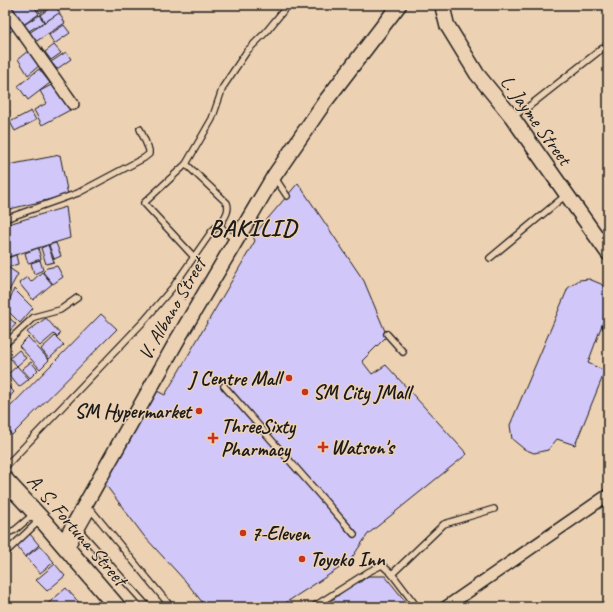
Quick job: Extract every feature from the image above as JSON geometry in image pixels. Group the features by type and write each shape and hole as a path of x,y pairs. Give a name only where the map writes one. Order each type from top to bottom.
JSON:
{"main road":[{"name":"A. S. Fortuna Street","path":"8,490 38,516 117,607"}],"street":[{"name":"V. Albano Street","path":"66,547 195,310 234,235 324,103 399,5"},
{"name":"L. Jayme Street","path":"442,5 447,25 477,74 512,117 608,254"},
{"path":"5,8 73,104"},
{"path":"446,607 608,495"}],"lane":[{"path":"194,257 144,203 186,164 212,119 223,87 247,51 266,32 288,5"},
{"path":"512,117 528,107 608,44"},
{"path":"5,219 78,193 144,158 148,154 149,150 140,129"},
{"path":"5,467 144,321 173,287 212,231 220,225 228,209 227,203 186,164"},
{"path":"274,176 287,196"},
{"path":"490,258 566,195"},
{"path":"220,225 234,235"},
{"path":"5,344 34,317 60,310 77,298"},
{"path":"387,334 403,352"},
{"path":"224,386 354,534"},
{"path":"392,574 444,524 494,508"},
{"path":"148,607 77,528 92,511 171,607"},
{"path":"5,529 10,532 16,530 38,516"},
{"path":"5,554 38,516"},
{"path":"313,607 375,568 382,566 392,574 417,607"}],"path":[{"path":"173,287 195,310"}],"building":[{"path":"10,5 33,5 39,14 23,25"},
{"path":"35,5 53,5 40,13"},
{"path":"54,5 60,13 45,22 40,15"},
{"path":"59,13 65,23 35,42 29,33"},
{"path":"39,15 44,22 29,31 24,25"},
{"path":"9,17 16,28 5,35 5,19"},
{"path":"64,25 70,33 54,44 49,35"},
{"path":"54,45 61,53 51,60 45,52"},
{"path":"29,50 40,65 28,75 18,59"},
{"path":"66,52 71,59 57,69 51,62"},
{"path":"39,69 50,83 28,100 18,86"},
{"path":"5,71 11,79 5,84"},
{"path":"55,83 70,110 42,125 34,110 47,103 40,91"},
{"path":"5,87 11,96 5,101"},
{"path":"31,111 36,120 15,131 10,122"},
{"path":"60,155 68,195 10,209 8,165"},
{"path":"5,180 8,209 5,210"},
{"name":"SM City JMall","path":"298,183 364,281 387,336 362,361 372,374 386,365 467,454 368,534 349,562 279,607 206,607 187,583 144,536 102,480 155,390 165,395 255,241 253,236"},
{"path":"66,207 70,238 5,258 5,225"},
{"path":"56,243 61,256 54,259 49,245"},
{"path":"48,245 54,262 46,264 41,248"},
{"path":"38,248 41,259 28,263 25,253"},
{"path":"16,255 18,264 5,268 5,259"},
{"path":"40,260 43,270 34,274 31,263"},
{"path":"57,266 63,277 53,284 43,272 47,268"},
{"path":"9,268 18,274 5,298 5,269"},
{"path":"42,272 52,284 33,300 19,283 27,277 31,282"},
{"path":"589,279 601,284 606,289 608,308 588,363 605,371 575,445 557,439 548,450 534,453 524,449 512,439 510,425 568,288 579,280"},
{"path":"14,289 33,308 20,323 6,309"},
{"path":"5,314 16,324 5,336"},
{"path":"101,314 117,329 12,435 9,432 5,436 5,412"},
{"path":"46,318 60,334 57,337 54,334 40,346 27,332"},
{"path":"55,336 64,345 49,359 41,349"},
{"path":"28,337 49,360 40,369 19,346"},
{"path":"19,350 26,358 17,366 10,358"},
{"path":"31,362 38,370 30,378 22,369"},
{"path":"17,366 29,379 19,387 8,374"},
{"path":"8,386 14,392 5,402 5,389"},
{"path":"30,534 39,545 25,557 16,545"},
{"path":"40,546 54,562 40,573 26,557"},
{"path":"55,564 65,576 47,591 36,580"},
{"path":"368,576 385,576 410,607 324,607 357,580 359,583"},
{"path":"66,588 83,607 44,607"}],"place":[{"name":"J Centre Mall","path":"289,378"},
{"name":"SM City JMall","path":"305,392"},
{"name":"SM Hypermarket","path":"199,411"},
{"name":"ThreeSixty Pharmacy","path":"213,438"},
{"name":"Watson's","path":"323,447"},
{"name":"7-Eleven","path":"243,533"},
{"name":"Toyoko Inn","path":"302,559"}],"district":[{"name":"BAKILID","path":"253,228"}]}
